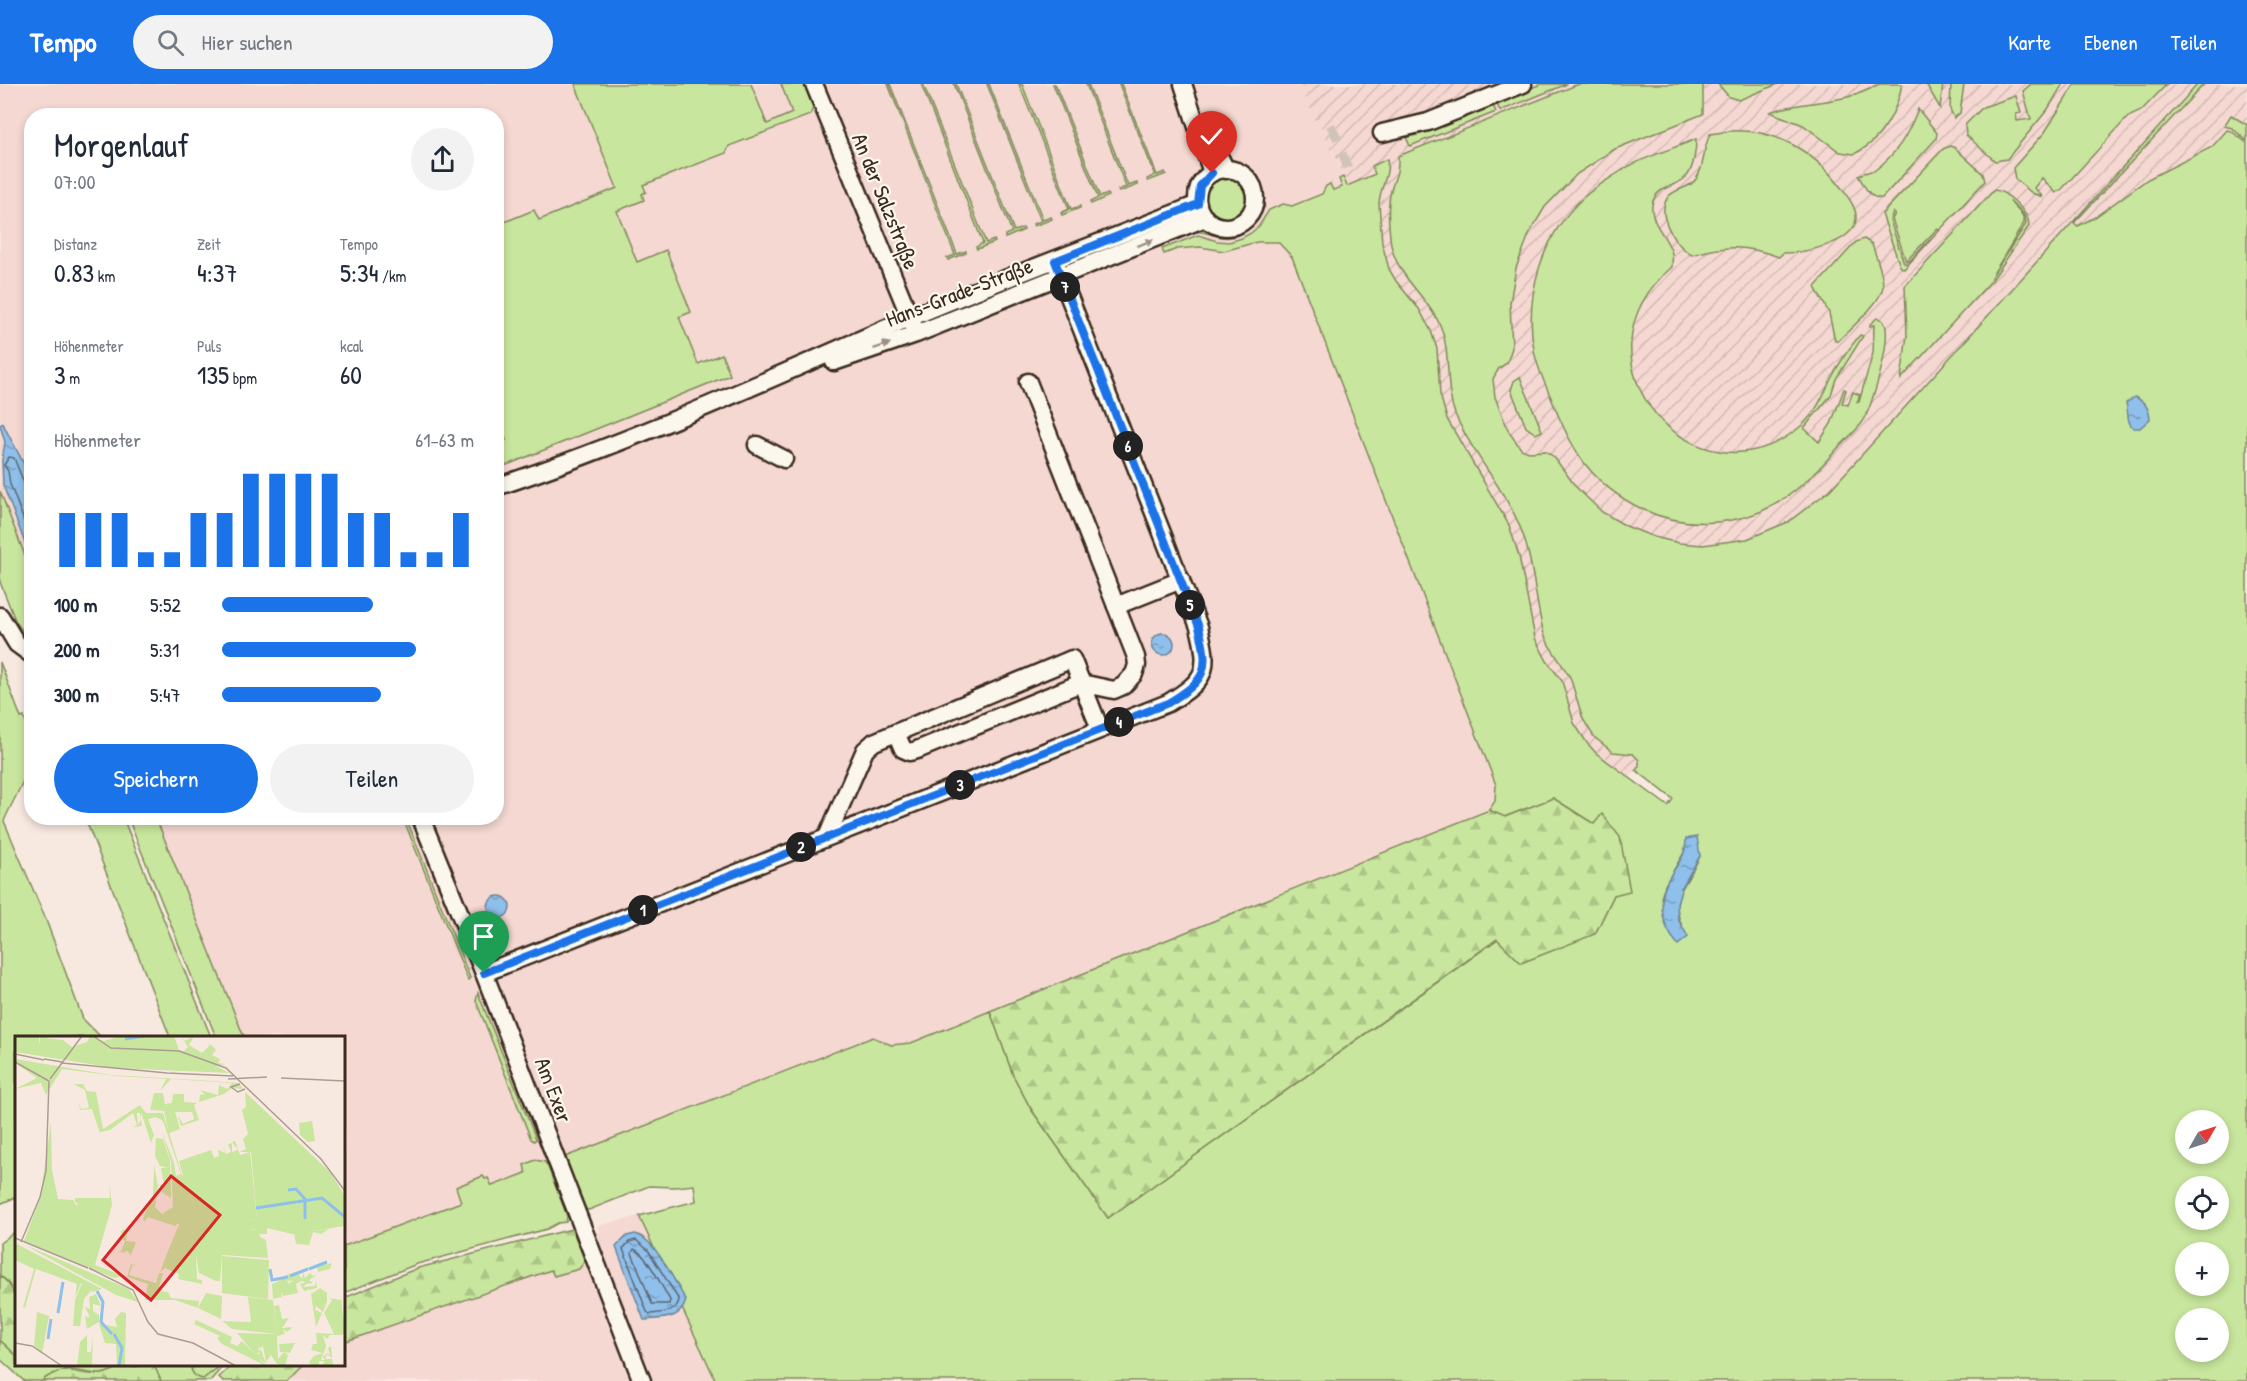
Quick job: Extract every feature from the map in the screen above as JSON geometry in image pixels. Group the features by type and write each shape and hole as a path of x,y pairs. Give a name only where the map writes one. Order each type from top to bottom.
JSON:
{"street":[{"name":"An der Salzstraße","path":"814,84 913,326"},
{"path":"1382,133 1428,122 1523,84"},
{"path":"1184,86 1219,171"},
{"path":"1219,171 1239,173 1251,184 1255,202 1252,210 1239,224 1231,227 1213,224 1201,211 1200,186 1219,171"},
{"name":"Hans-Grade-Straße","path":"504,484 556,467 1201,211"},
{"path":"484,973 1168,703 1188,691 1203,675 1205,653 1199,627 1058,268"},
{"path":"896,733 903,749 910,752 1082,683 1114,690 1123,686 1134,674 1137,666 1136,657 1028,382"},
{"path":"757,445 784,459"},
{"name":"Hans-Grade-Straße","path":"504,492 556,467"},
{"path":"1116,606 1181,580"},
{"path":"0,616 17,644 24,649"},
{"path":"827,837 865,750 874,742 1072,660 1100,729"},
{"name":"Am Exer","path":"424,825 484,973 642,1381"}],"shaded area":[{"path":"0,84 1300,84 1316,123 1323,128 1351,197 1553,798 1489,810 911,1043 891,1045 565,1157 593,1234 600,1232 597,1226 639,1216 723,1381 287,1381 302,1366 345,1366 345,1342 552,1270 554,1276 579,1269 585,1261 548,1167 491,1186 488,1178 485,1179 483,1176 456,1187 461,1202 345,1246 345,1036 244,1036 159,825 504,825 504,108 24,108 24,553 0,491"},
{"path":"1300,84 2247,84 2247,153 1743,630 1594,824 1333,151 1331,151 1323,128 1316,124"}],"green space":[{"path":"575,84 751,84 767,124 792,113 781,84 805,84 813,108 810,115 729,146 726,153 643,185 646,192 642,194 644,200 617,211 637,262 666,250 691,312 679,317 698,364 722,354 730,375 504,466 504,441 506,440 504,435 504,222 534,210 539,220 617,188"},
{"path":"888,84 890,84 957,254 966,251 966,253 948,260 947,258 955,255"},
{"path":"921,84 923,84 986,243 994,240 995,242 977,249 976,247 983,243"},
{"path":"954,84 956,84 1014,231 1023,228 1024,230 1005,238 1005,235 1012,232"},
{"path":"987,84 989,84 1043,220 1051,217 1052,219 1034,226 1033,224 1041,221"},
{"path":"1019,84 1022,84 1071,209 1080,206 1080,208 1062,215 1061,213 1069,209"},
{"path":"1053,84 1055,84 1100,197 1108,194 1109,196 1091,204 1090,202 1098,198"},
{"path":"1086,84 1088,84 1128,186 1137,183 1138,185 1119,192 1118,190 1126,187"},
{"path":"1119,84 1121,84 1157,175 1165,172 1166,174 1148,181 1147,179 1155,175"},
{"path":"1541,84 1567,84 1500,111 1496,102"},
{"path":"1579,84 1703,84 1703,114 1615,149 1577,174 1545,207 1530,232 1516,268 1510,303 1512,348 1507,363 1499,368 1493,379 1495,397 1509,432 1521,449 1529,452 1545,451 1554,457 1576,487 1602,512 1626,526 1654,537 1679,543 1703,545 1747,539 1788,522 1830,490 2198,84 2204,84 2074,223 2078,226 2095,217 2148,179 2212,147 2227,130 2247,143 2247,1381 716,1381 639,1216 696,1201 694,1185 649,1186 589,1210 584,1209 565,1157 873,1037 891,1045 911,1043 990,1011 1013,1075 1031,1109 1108,1218 1498,939 1595,934 1614,895 1594,824 1553,798 1504,817 1489,810 1495,801 1496,785 1292,257 1278,242 1257,242 1224,251 1200,247 1177,249 1164,254 1162,249 1198,235 1229,242 1242,238 1259,226 1269,210 1283,204 1292,206 1322,194 1326,186 1330,184 1333,190 1342,187 1339,179 1343,177 1347,186 1375,174 1372,166 1387,159 1388,165 1379,203 1382,243 1389,269 1419,309 1431,331 1437,349 1440,394 1447,419 1509,525 1519,556 1535,638 1547,661 1562,681 1574,723 1587,743 1596,753 1668,806 1673,799 1636,770 1639,760 1633,754 1613,752 1594,737 1583,719 1570,677 1544,634 1523,534 1510,506 1469,441 1455,414 1450,392 1446,347 1440,325 1406,277 1391,245 1389,207 1391,189 1398,168 1398,156","holes":["1686,849 1700,856 1677,903 1681,923 1687,937 1661,898 1665,885"]},
{"path":"1718,84 1778,84 1739,100 1729,97"},
{"path":"1879,84 1902,84 1900,95 1892,115 1880,134 1864,149 1854,154 1840,152 1803,125 1770,112 1851,96"},
{"path":"1926,84 1943,84 1940,108"},
{"path":"1951,84 1964,84 1960,113 1954,118 1950,109"},
{"path":"2031,84 2063,84 2048,109 2007,159 1995,161 1966,135 1965,125 1983,107 2016,96 2021,113 2016,114 2017,121 2031,119 2023,91"},
{"path":"2075,84 2167,84 2141,111 2128,117 2062,189 2056,193 2042,178 2034,188 2043,197 2032,193 2015,179 2013,168 2045,132"},
{"path":"1492,103 1496,112 1410,146 1406,137"},
{"path":"1918,109 1937,133 1936,139 1882,198 1874,197 1858,175 1874,171 1890,157 1906,135"},
{"path":"2231,115 2247,125 2247,141 2232,128 2224,126"},
{"path":"1730,131 1764,134 1808,154 1832,177 1850,200 1856,215 1853,228 1837,241 1814,249 1783,253 1779,257 1746,248 1715,249 1692,255 1686,251 1674,237 1665,220 1665,203 1672,193 1690,185 1696,179 1701,169 1710,134"},
{"path":"1696,139 1693,163 1687,176 1657,194 1652,205 1656,224 1672,253 1672,267 1641,304 1631,344 1637,382 1656,415 1686,439 1722,452 1761,448 1807,421 1845,355 1860,335 1863,336 1836,379 1831,395 1804,428 1819,442 1831,424 1844,389 1846,390 1842,403 1848,405 1853,392 1860,395 1857,402 1859,402 1873,353 1874,325 1870,326 1870,324 1877,318 1880,319 1884,322 1886,330 1884,357 1876,389 1862,423 1814,474 1788,496 1754,514 1717,522 1678,520 1660,516 1625,500 1598,478 1577,453 1561,422 1537,364 1532,329 1534,287 1540,267 1557,229 1569,212 1593,190 1628,167"},
{"path":"1950,146 1955,148 1983,174 1985,181 1904,269 1900,266 1882,214 1943,149","holes":["1893,212 1895,214 1892,219 1906,261 1937,229 1939,230 1907,264 1904,263 1890,220"]},
{"path":"1226,177 1241,184 1248,199 1241,214 1226,221 1211,214 1204,199 1211,184"},
{"path":"1994,190 2011,198 2026,215 2029,226 1992,280 1901,379 1907,335 1905,286","holes":["2010,201 2023,214 2026,224 1990,279 2024,223 2023,216"]},
{"path":"1265,206 1252,226 1240,235 1225,237 1200,232 1189,233 1201,227 1228,233 1240,230 1246,227"},
{"path":"1864,239 1872,244 1883,286 1877,300 1865,315 1838,341 1835,341 1829,313 1815,287 1856,242"},
{"path":"1520,377 1542,431 1536,434 1526,427 1511,390 1514,381"},
{"path":"0,491 24,553 24,633 16,622 0,582"},
{"path":"0,662 21,718 24,717 24,779 4,821 46,920 83,1019 100,1036 15,1036 15,1197 0,1204"},
{"path":"1553,798 1594,824 1602,814 1620,837 1630,891 1614,895 1595,934 1521,963 1497,939 1108,1218 1031,1109 1013,1075 990,1011 1489,810 1505,817"},
{"path":"88,825 126,825 211,1036 170,1036"},
{"path":"131,825 159,825 244,1036 216,1036"},
{"path":"406,825 409,825 470,978 468,980"},
{"path":"478,993 536,1139 534,1141 531,1139 476,1001"},
{"path":"535,1160 545,1162 567,1216 566,1222 417,1264 345,1293 345,1246 461,1202 456,1187 483,1176 485,1179 488,1178 492,1186 526,1173 524,1165"},
{"path":"572,1229 585,1261 579,1269 554,1276 551,1270 345,1342 345,1298 418,1268"},
{"path":"15,1232 15,1300 8,1282 0,1276 0,1243"},
{"path":"0,1276 8,1283 15,1298 15,1354 0,1340"},
{"path":"0,1340 15,1354 15,1366 132,1366 122,1367 101,1375 67,1369 42,1381 24,1381 0,1359"},
{"path":"152,1366 190,1366 193,1373 212,1373 223,1366 210,1381 161,1381"},
{"path":"154,1366 161,1381 42,1381 58,1372 100,1374 126,1367"},
{"path":"191,1366 220,1366 203,1379 197,1377"},
{"path":"231,1366 302,1366 287,1381 223,1381 219,1377"}],"water":[{"path":"2135,397 2146,406 2150,419 2140,428 2133,428 2128,417 2126,403"},
{"path":"3,423 24,466 24,540 3,485 2,460 5,442 0,425"},
{"path":"1163,633 1171,636 1174,644 1171,652 1163,655 1155,652 1152,644 1155,636"},
{"path":"1697,837 1700,856 1682,887 1677,903 1678,919 1688,937 1678,945 1667,928 1662,901 1667,882 1684,853 1686,839"},
{"path":"499,896 507,899 510,907 507,915 499,918 491,915 488,907 491,899"},
{"path":"635,1234 642,1237 657,1252 686,1300 680,1312 675,1315 644,1320 616,1247 627,1236"}],"tunnel":[{"path":"1330,134 1338,130"},
{"path":"1341,162 1349,159"}],"route":[{"path":"484,973 783,853 1168,703 1188,691 1203,675 1205,653 1199,627 1055,261 1198,204 1197,195 1200,186 1212,173"}]}
